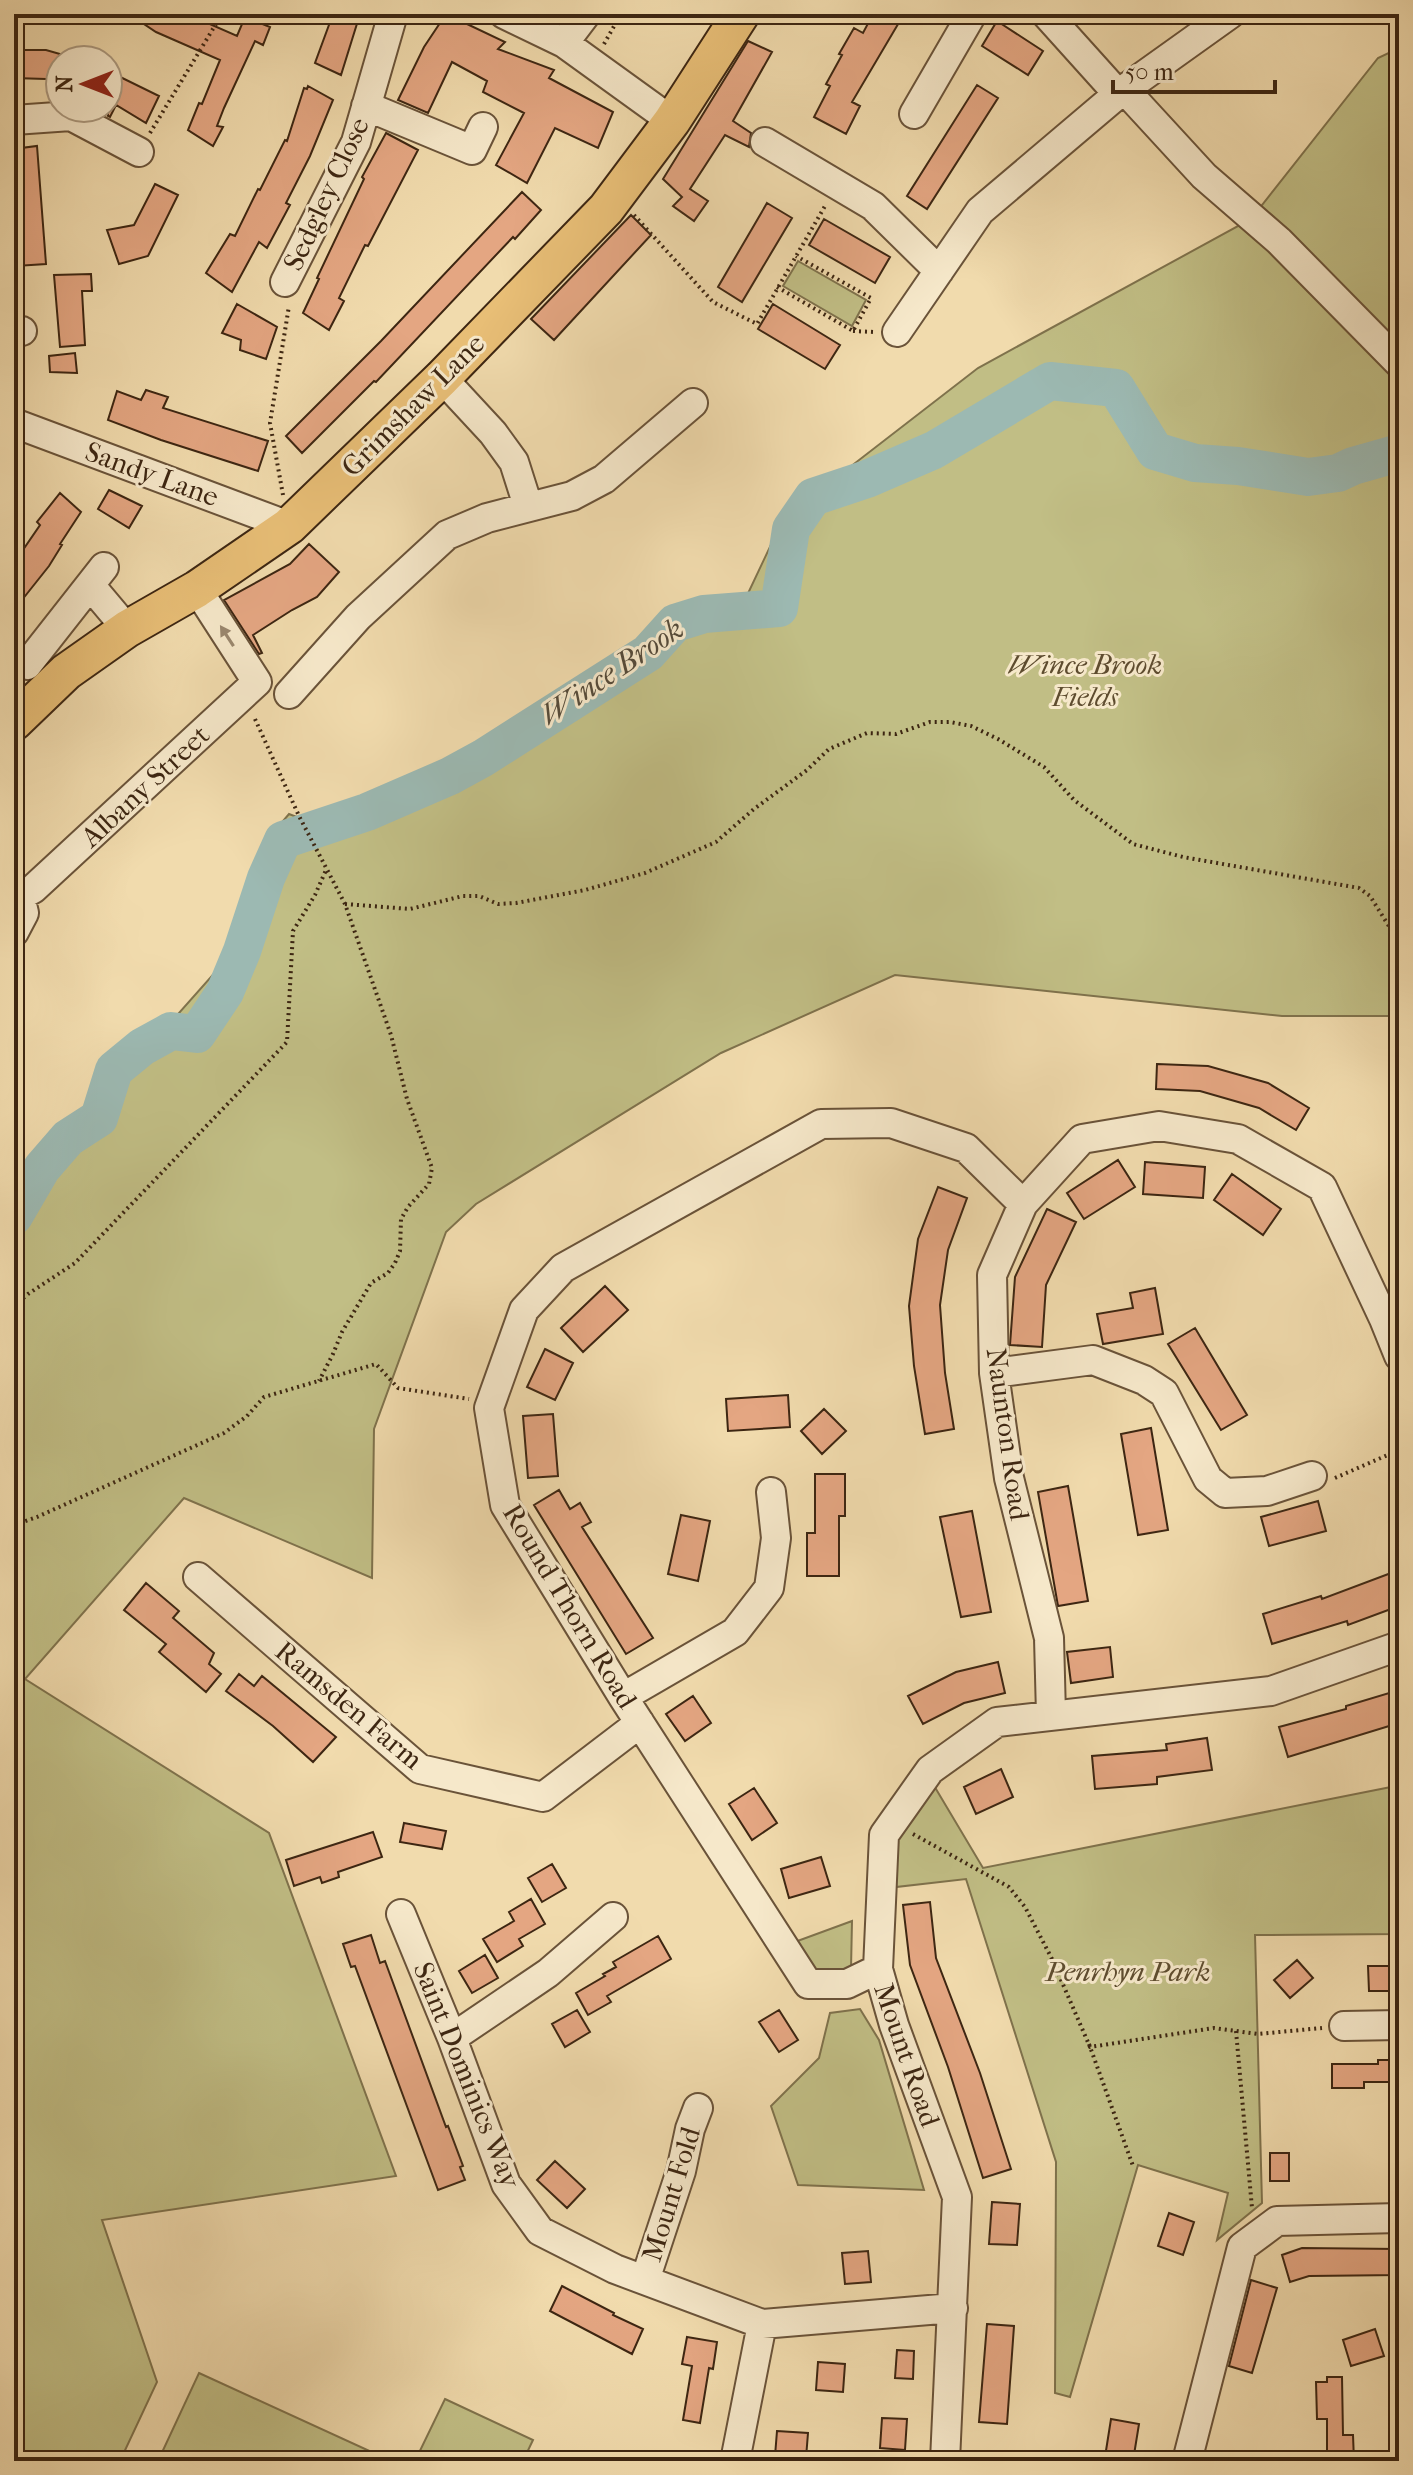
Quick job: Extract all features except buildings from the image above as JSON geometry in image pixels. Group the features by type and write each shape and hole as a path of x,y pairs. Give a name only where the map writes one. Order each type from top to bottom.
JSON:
{"main road":[{"name":"Grimshaw Lane","path":"14,722 66,672 127,629 197,589 280,522 442,378 606,209 672,121 741,14"}],"street":[{"name":"Sedgley Close","path":"285,282 356,142 393,14"},
{"path":"504,14 564,43 672,121"},
{"path":"564,43 586,14"},
{"path":"914,114 972,14"},
{"path":"1046,14 1204,176 1279,241 1399,363"},
{"path":"897,332 980,211 1121,92 1230,14"},
{"path":"366,106 472,150 483,127"},
{"path":"14,120 71,116 139,152"},
{"path":"765,142 873,206 939,271"},
{"path":"442,378 493,433 514,462 528,506"},
{"path":"289,694 358,617 447,535 487,518 572,496 604,479 693,403"},
{"name":"Sandy Lane","path":"14,423 280,522"},
{"path":"27,665 97,576 127,629"},
{"path":"197,589 250,688"},
{"name":"Albany Street","path":"22,894 250,688"},
{"path":"14,932 24,913 22,894"},
{"name":"Round Thorn Road","path":"878,1969 847,1984 808,1984 623,1697 505,1505 489,1408 524,1310 563,1268 821,1124 891,1123 966,1148 1023,1204"},
{"name":"Naunton Road","path":"1051,1715 1049,1638 1009,1478 994,1373 992,1275 1023,1204 1082,1139 1159,1126 1238,1139 1322,1187 1392,1316 1399,1356"},
{"path":"994,1373 1093,1360 1144,1380 1164,1393 1208,1479 1225,1493 1267,1491 1312,1476"},
{"path":"623,1697 735,1632 769,1588 776,1538 771,1492"},
{"name":"Ramsden Farm","path":"198,1577 420,1769 543,1797 640,1723"},
{"name":"Mount Road","path":"945,2461 957,2197 894,2025 878,1969 884,1835 930,1770 997,1722 1271,1691 1399,1646"},
{"name":"Saint Dominics Way","path":"401,1914 452,2038 506,2184 540,2231 615,2269 762,2324 953,2308"},
{"path":"452,2038 548,1973 613,1917"},
{"path":"1344,2027 1399,2025"},
{"name":"Mount Fold","path":"645,2280 698,2108"},
{"path":"1187,2461 1242,2247 1277,2221 1399,2218"},
{"path":"735,2461 762,2324"}],"path":[{"path":"139,152 222,14"},
{"path":"594,63 621,14"},
{"path":"616,195 713,302 757,324 837,185"},
{"path":"777,287 853,331 871,298 796,256"},
{"path":"280,522 283,494 270,423 289,309 285,282"},
{"path":"250,688 299,816 345,904 391,1035 407,1099 432,1168 429,1184 401,1219 400,1251 395,1263 388,1273 371,1283 342,1332 319,1381"},
{"path":"345,904 410,909 463,896 479,896 498,904 516,903 585,890 645,873 716,842 829,749 867,733 896,734 930,722 950,722 971,726 1044,767 1074,800 1133,844 1183,857 1359,888 1370,896 1392,931 1399,932"},
{"path":"14,1306 75,1263 287,1042 293,931 315,895 326,868"},
{"path":"14,1525 224,1433 247,1416 264,1397 376,1364 398,1388 491,1403"},
{"path":"1312,1476 1317,1474 1320,1483 1399,1450"},
{"path":"893,1822 1009,1887 1025,1907 1052,1959 1088,2043 1133,2166"},
{"path":"1088,2043 1090,2047 1214,2028 1258,2034 1344,2027"},
{"path":"1236,2031 1254,2238"}],"green space":[{"name":"Wince Brook Fields","path":"1399,48 1399,1016 1282,1016 895,975 721,1053 476,1204 446,1232 374,1429 372,1578 184,1498 25,1679 269,1833 396,2176 102,2220 157,2382 120,2461 14,2461 14,1204 22,1189 47,1152 68,1132 95,1114 110,1065 139,1038 171,1022 219,968 272,834 289,814 307,821 419,778 501,736 588,685 676,610 743,604 793,498 841,474 978,368 1251,219 1378,58"},
{"path":"798,261 866,300 852,326 783,286"},
{"name":"Penrhyn Park","path":"933,1784 983,1868 1396,1786 1398,1934 1255,1935 1262,2203 1217,2240 1228,2193 1138,2165 1070,2397 1055,2393 1056,2162 966,1879 887,1888 889,1838"},
{"path":"852,1921 851,1969 834,1979 814,1974 792,1943"},
{"path":"860,2009 879,2040 924,2190 798,2185 771,2106 819,2058 830,2013"},
{"path":"199,2373 387,2459 158,2461"},
{"path":"445,2399 533,2440 523,2461 415,2461"}],"waterway":[{"name":"Wince Brook","path":"14,1216 42,1168 68,1138 99,1118 114,1070 142,1047 171,1031 197,1034 225,992 283,840 367,812 483,758 648,653 675,623 704,614 779,608 791,529 813,497 867,479 934,450 1050,381 1116,388 1155,451 1195,463 1308,477 1338,473 1399,453"}]}
